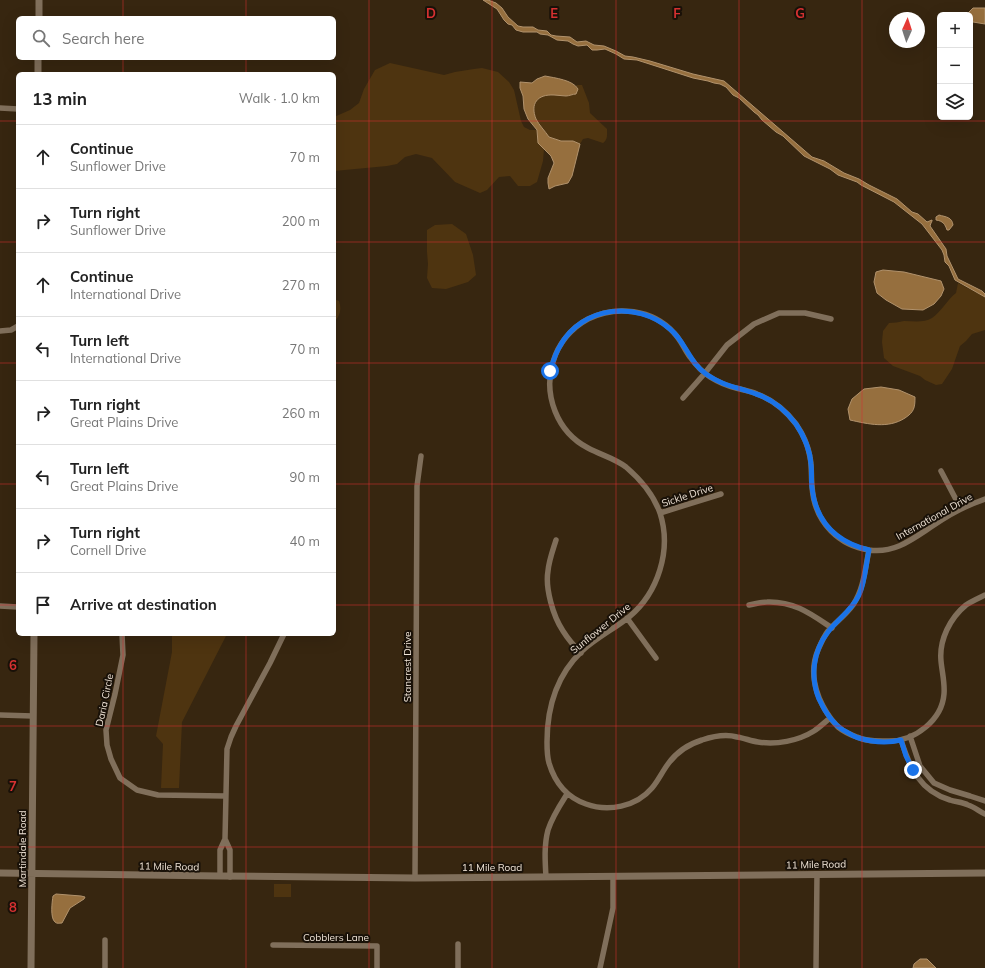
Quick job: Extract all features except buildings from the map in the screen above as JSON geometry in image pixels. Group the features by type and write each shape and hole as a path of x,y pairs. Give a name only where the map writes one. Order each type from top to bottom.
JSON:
{"street":[{"path":"39,0 39,16"},
{"path":"38,60 38,72"},
{"path":"0,108 16,109"},
{"name":"Sunflower Drive","path":"567,794 559,785 549,765 547,751 547,723 552,700 564,673 581,653 627,618 647,597 654,586 661,566 664,540 660,513 643,484 626,468 614,460 579,443 565,429 554,411 549,391 549,381 553,362 560,345 579,325 598,315 615,311 626,311 648,315 668,327 677,336 690,357 705,374"},
{"path":"683,398 705,374 727,345 754,324 779,313 805,313 831,319"},
{"path":"0,331 11,330 16,327"},
{"name":"International Drive","path":"705,374 725,385 764,397 788,414 802,433 809,450 814,499 823,521 842,540 859,548 869,550 885,550 906,543 961,509 985,499"},
{"name":"Stancrest Drive","path":"415,878 417,493 421,456"},
{"path":"941,471 961,509"},
{"name":"Sickle Drive","path":"660,513 721,494"},
{"path":"556,540 547,571 547,588 562,629 581,653"},
{"path":"869,550 860,594 852,606 828,631 822,641 814,664 816,691 830,718 838,727 858,738 874,741 901,740 925,728 935,718 944,696 941,659 943,641 953,619 966,605 985,595"},
{"path":"749,605 767,602 784,603 807,611 832,628"},
{"path":"0,606 16,607"},
{"path":"627,618 656,658"},
{"name":"Martindale Road","path":"31,968 34,636"},
{"name":"Daria Circle","path":"122,636 123,655 106,730 106,745 108,752 120,778 137,790 158,795 226,796"},
{"path":"220,876 220,850 225,839 226,755 228,745 283,636"},
{"path":"0,715 33,716"},
{"path":"546,877 546,846 548,830 556,811 567,794 577,800 600,808 622,806 637,800 648,792 655,785 672,759 687,747 706,738 725,735 758,742 788,742 812,732 830,718"},
{"path":"910,736 920,766 934,783 950,790 985,801"},
{"path":"901,740 906,756 913,770 920,782 930,791 949,800 967,804 985,814"},
{"path":"913,770 920,766"},
{"path":"930,791 934,783"},
{"path":"967,804 970,796"},
{"path":"225,839 230,850 230,876"},
{"name":"11 Mile Road","path":"0,873 415,878 985,873"},
{"path":"816,968 818,874"},
{"path":"600,968 613,908 613,876"},
{"path":"105,940 105,968"},
{"path":"458,944 458,968"},
{"name":"Cobblers Lane","path":"273,945 377,946 377,968"}],"shaded area":[{"path":"483,0 496,3 518,26 533,27 538,30 547,31 551,35 570,37 577,42 586,41 594,45 604,46 625,56 650,61 693,74 724,81 812,157 824,161 844,173 859,179 897,199 927,222 932,220 930,226 946,249 947,256 958,279 982,291 985,294 985,297 955,280 949,266 945,262 942,250 922,224 894,202 857,182 838,175 830,169 804,156 739,98 733,95 726,87 637,60 624,59 605,49 592,50 587,45 578,46 568,41 557,40 548,35 537,32 523,32 516,30 512,25 508,24 504,20 497,9"},
{"path":"973,8 985,8 985,24 973,22 973,12 969,12"},
{"path":"390,63 444,75 482,68 498,72 509,82 514,90 521,121 524,127 530,130 537,130 538,143 544,148 543,161 537,182 530,186 518,186 510,176 499,177 487,190 480,193 455,182 432,158 416,154 405,157 397,164 336,171 336,116 350,110 359,103 364,89 375,70"},
{"path":"545,76 568,81 578,89 576,94 566,96 548,95 539,98 536,101 534,109 536,119 549,137 561,141 573,141 580,144 572,176 568,183 549,189 548,178 554,163 551,156 538,143 537,130 528,119 524,109 523,96 520,88 520,82 532,83"},
{"path":"576,85 582,85 589,103 590,113 607,129 607,135 603,143 588,138 583,139 580,144 573,141 561,141 549,137 536,119 534,109 536,101 539,98 548,95 566,96 575,94 578,89"},
{"path":"939,215 951,220 953,225 949,230 947,230 942,222 936,220 936,217"},
{"path":"452,224 466,234 473,255 476,275 468,282 446,289 432,288 427,278 427,230 435,225"},
{"path":"883,270 904,272 941,281 944,289 941,296 934,304 923,310 902,309 877,293 874,282 876,272"},
{"path":"958,283 985,297 985,330 972,334 960,346 952,369 942,384 936,385 920,376 893,366 884,358 882,342 883,331 889,323 929,320 938,313 956,293"},
{"path":"336,300 339,301 340,307 336,320"},
{"path":"881,387 899,390 915,397 912,412 905,418 892,424 885,425 850,420 848,409 852,399 864,389"},
{"path":"172,636 226,636 182,722 179,788 161,788 163,744 156,736 172,652"},
{"path":"274,884 291,884 291,897 274,897"},
{"path":"56,894 85,897 70,908 62,923 56,923 52,917 53,896"},
{"path":"920,959 927,959 936,968 913,968 914,964"}],"route":[{"path":"550,371 560,345 571,331 579,325 588,319 606,312 637,312 656,319 671,330 677,336 690,357 705,374 725,385 757,394 771,400 788,414 802,433 809,450 814,499 823,521 836,536 842,540 859,548 869,550 860,594 852,606 828,631 818,651 814,664 816,691 830,718 838,727 858,738 874,741 901,740 906,756 913,770"}]}
